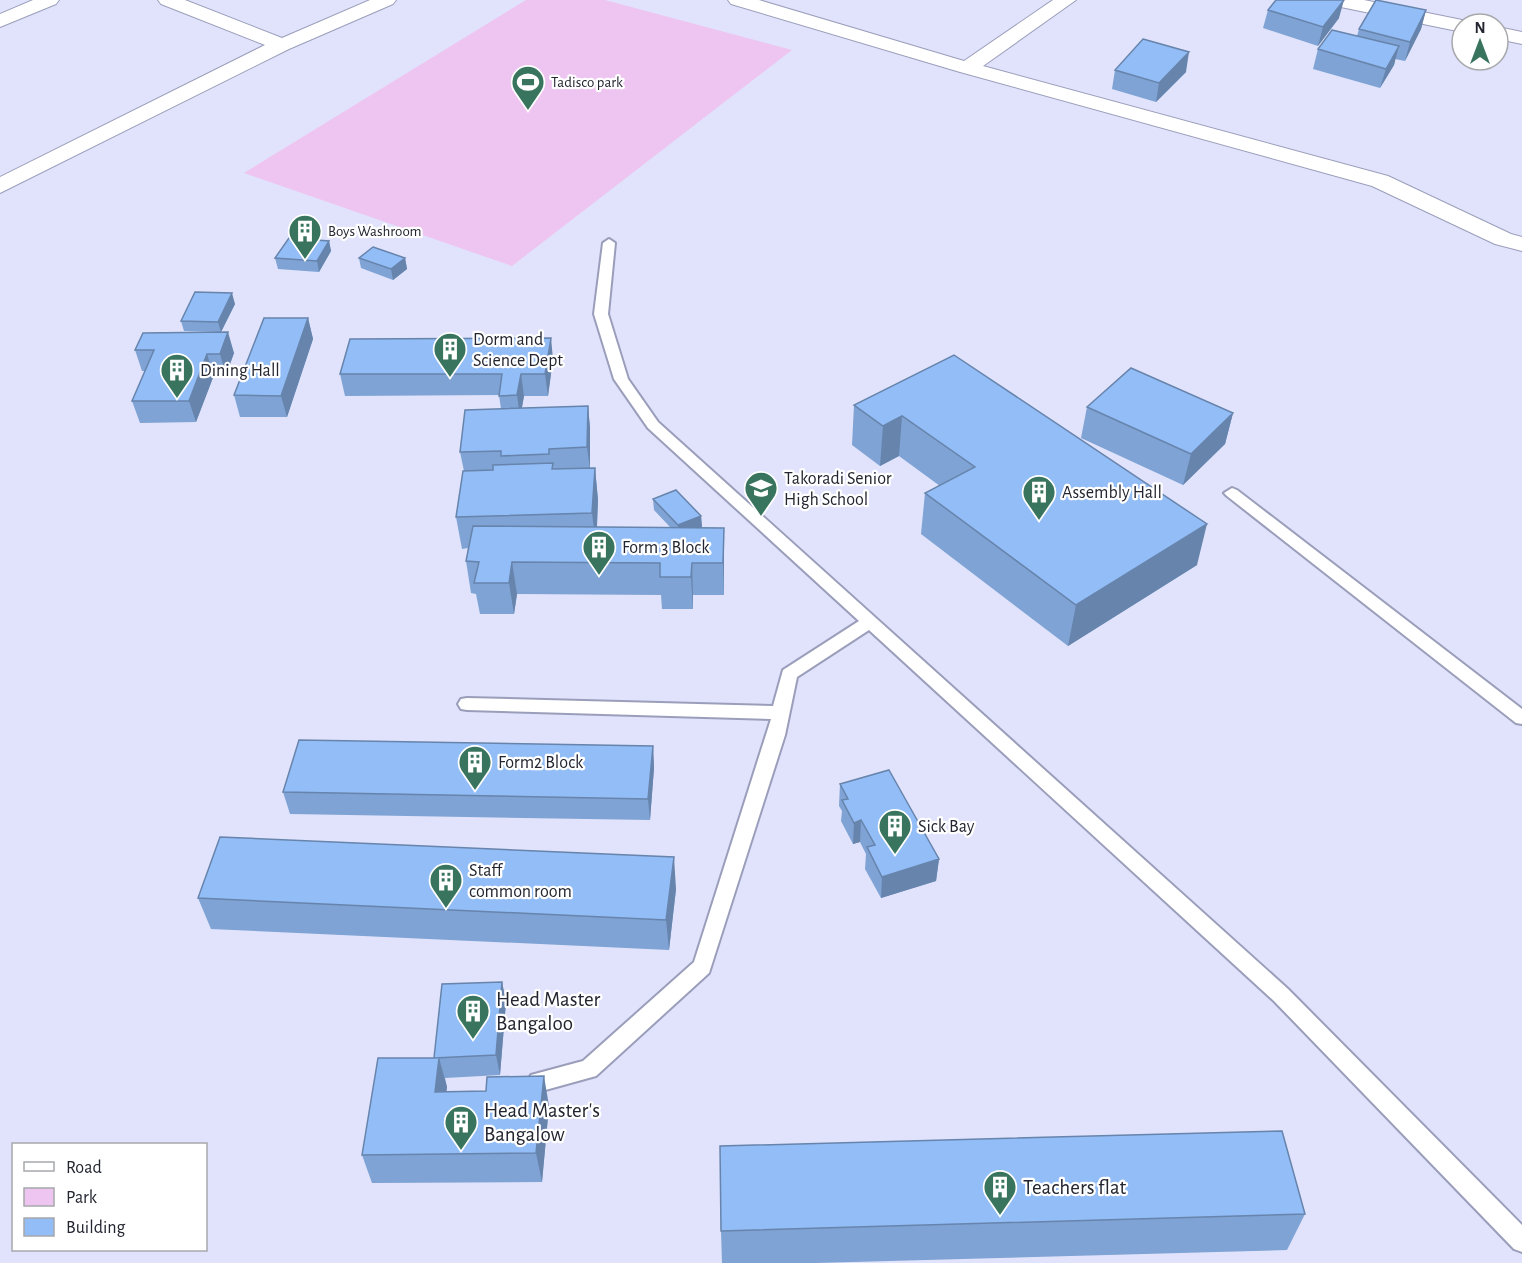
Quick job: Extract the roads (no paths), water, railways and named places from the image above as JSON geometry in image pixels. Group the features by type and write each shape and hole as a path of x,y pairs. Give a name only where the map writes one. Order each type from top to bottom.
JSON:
{"street":[{"path":"0,21 49,0"},
{"path":"168,0 282,45"},
{"path":"0,186 282,45 386,0"},
{"path":"738,0 967,69 1380,181 1503,239 1522,244"},
{"path":"967,69 1066,0"},
{"path":"1336,0 1450,24"}],"lane":[{"path":"609,243 601,314 621,380 653,425 1281,995 1522,1241"},
{"path":"1232,493 1522,718"},
{"path":"538,1082 589,1069 702,967 776,735 789,674 869,622"},
{"path":"467,704 781,713"}],"place":[{"name":"Tadisco park","path":"528,111"},
{"name":"Boys Washroom","path":"305,260"},
{"name":"Dorm and Science Dept","path":"450,378"},
{"name":"Dining Hall","path":"177,399"},
{"name":"Takoradi Senior High School","path":"761,517"},
{"name":"Assembly Hall","path":"1039,521"},
{"name":"Form 3 Block","path":"599,576"},
{"name":"Form2 Block","path":"475,791"},
{"name":"Sick Bay","path":"895,855"},
{"name":"Staff common room","path":"446,909"},
{"name":"Head Master Bangaloo","path":"473,1040"},
{"name":"Head Master's Bangalow","path":"461,1151"},
{"name":"Teachers flat","path":"1000,1216"}]}
